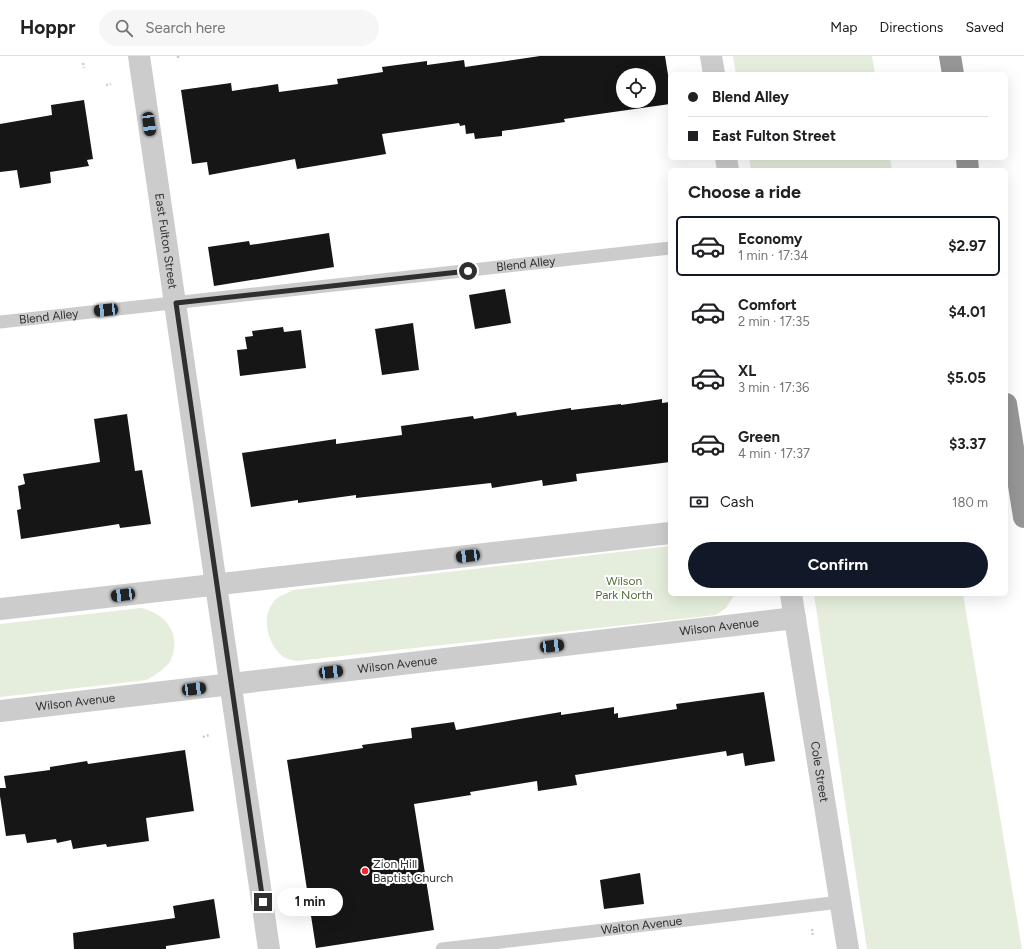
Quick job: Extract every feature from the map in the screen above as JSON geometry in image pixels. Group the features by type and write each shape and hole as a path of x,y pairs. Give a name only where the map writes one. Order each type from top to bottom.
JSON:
{"highway":[{"path":"950,56 953,72"},
{"path":"1008,417 1024,517"}],"street":[{"name":"East Fulton Street","path":"139,56 270,949"},
{"path":"711,56 714,72"},
{"path":"0,609 668,533"},
{"name":"Cole Street","path":"791,596 848,949"},
{"name":"Wilson Avenue","path":"0,711 795,618"}],"lane":[{"name":"Blend Alley","path":"0,322 668,248"},
{"name":"Walton Avenue","path":"442,949 840,902"}],"path":[{"path":"83,63 84,68"},
{"path":"106,85 111,84"},
{"path":"203,737 209,735"}],"green space":[{"path":"733,56 872,56 875,72 736,72"},
{"path":"749,160 890,160 892,168 751,168"},
{"name":"Wilson Park North","path":"668,546 668,596 734,596 726,608 716,615 297,661 282,656 272,644 267,629 268,613 271,606 276,599 293,590"},
{"path":"814,596 963,596 1022,949 867,949"},
{"path":"141,608 157,614 163,619 172,632 174,640 172,657 168,664 147,680 0,697 0,624"}],"building":[{"path":"540,56 665,56 668,75 668,104 656,106 656,68 616,68 616,108 642,108 564,119 565,122 502,131 502,136 475,139 474,133 466,134 465,125 460,126 459,123 382,134 386,154 297,169 295,159 209,175 207,162 192,164 181,90 231,83 232,91 278,84 279,92 338,84 337,79 383,72 382,67 427,61 427,65 464,60 465,67"},
{"path":"84,100 93,159 87,160 89,166 50,172 51,183 20,188 17,170 0,172 0,124 52,115 51,105"},
{"path":"329,233 334,267 214,286 208,247 249,241 250,245"},
{"path":"505,289 511,323 475,329 469,295"},
{"path":"413,323 419,370 382,375 375,329"},
{"path":"283,327 284,332 301,330 306,368 240,376 237,350 247,349 245,337 253,336 252,331"},
{"path":"662,399 662,403 668,402 668,462 576,474 577,481 543,486 542,480 492,488 491,483 356,498 356,495 298,503 298,500 251,507 242,453 336,439 336,444 402,435 401,426 473,416 474,419 516,412 517,416 571,408 571,410"},
{"path":"127,414 135,471 142,470 151,524 120,528 119,524 21,539 17,510 21,509 18,486 25,484 23,474 100,462 94,419"},
{"path":"764,692 775,761 745,766 743,753 727,756 726,751 575,775 577,785 538,791 537,781 470,792 471,795 414,804 434,930 316,948 287,760 363,748 362,745 412,738 411,728 454,722 456,730 561,712 561,715 614,707 614,714 618,713 618,718 677,709 676,704"},
{"path":"185,750 194,811 146,818 149,841 107,847 106,844 73,849 71,840 57,843 56,839 27,843 25,834 6,836 0,796 0,788 6,788 4,776 50,770 50,767 87,761 88,764"},
{"path":"640,873 644,904 604,909 600,880"},
{"path":"214,899 220,938 166,946 166,949 74,949 73,933 175,918 173,906"}],"place":[{"name":"Zion Hill Baptist Church","path":"365,871"}],"route":[{"path":"263,902 176,303 468,271"}]}
